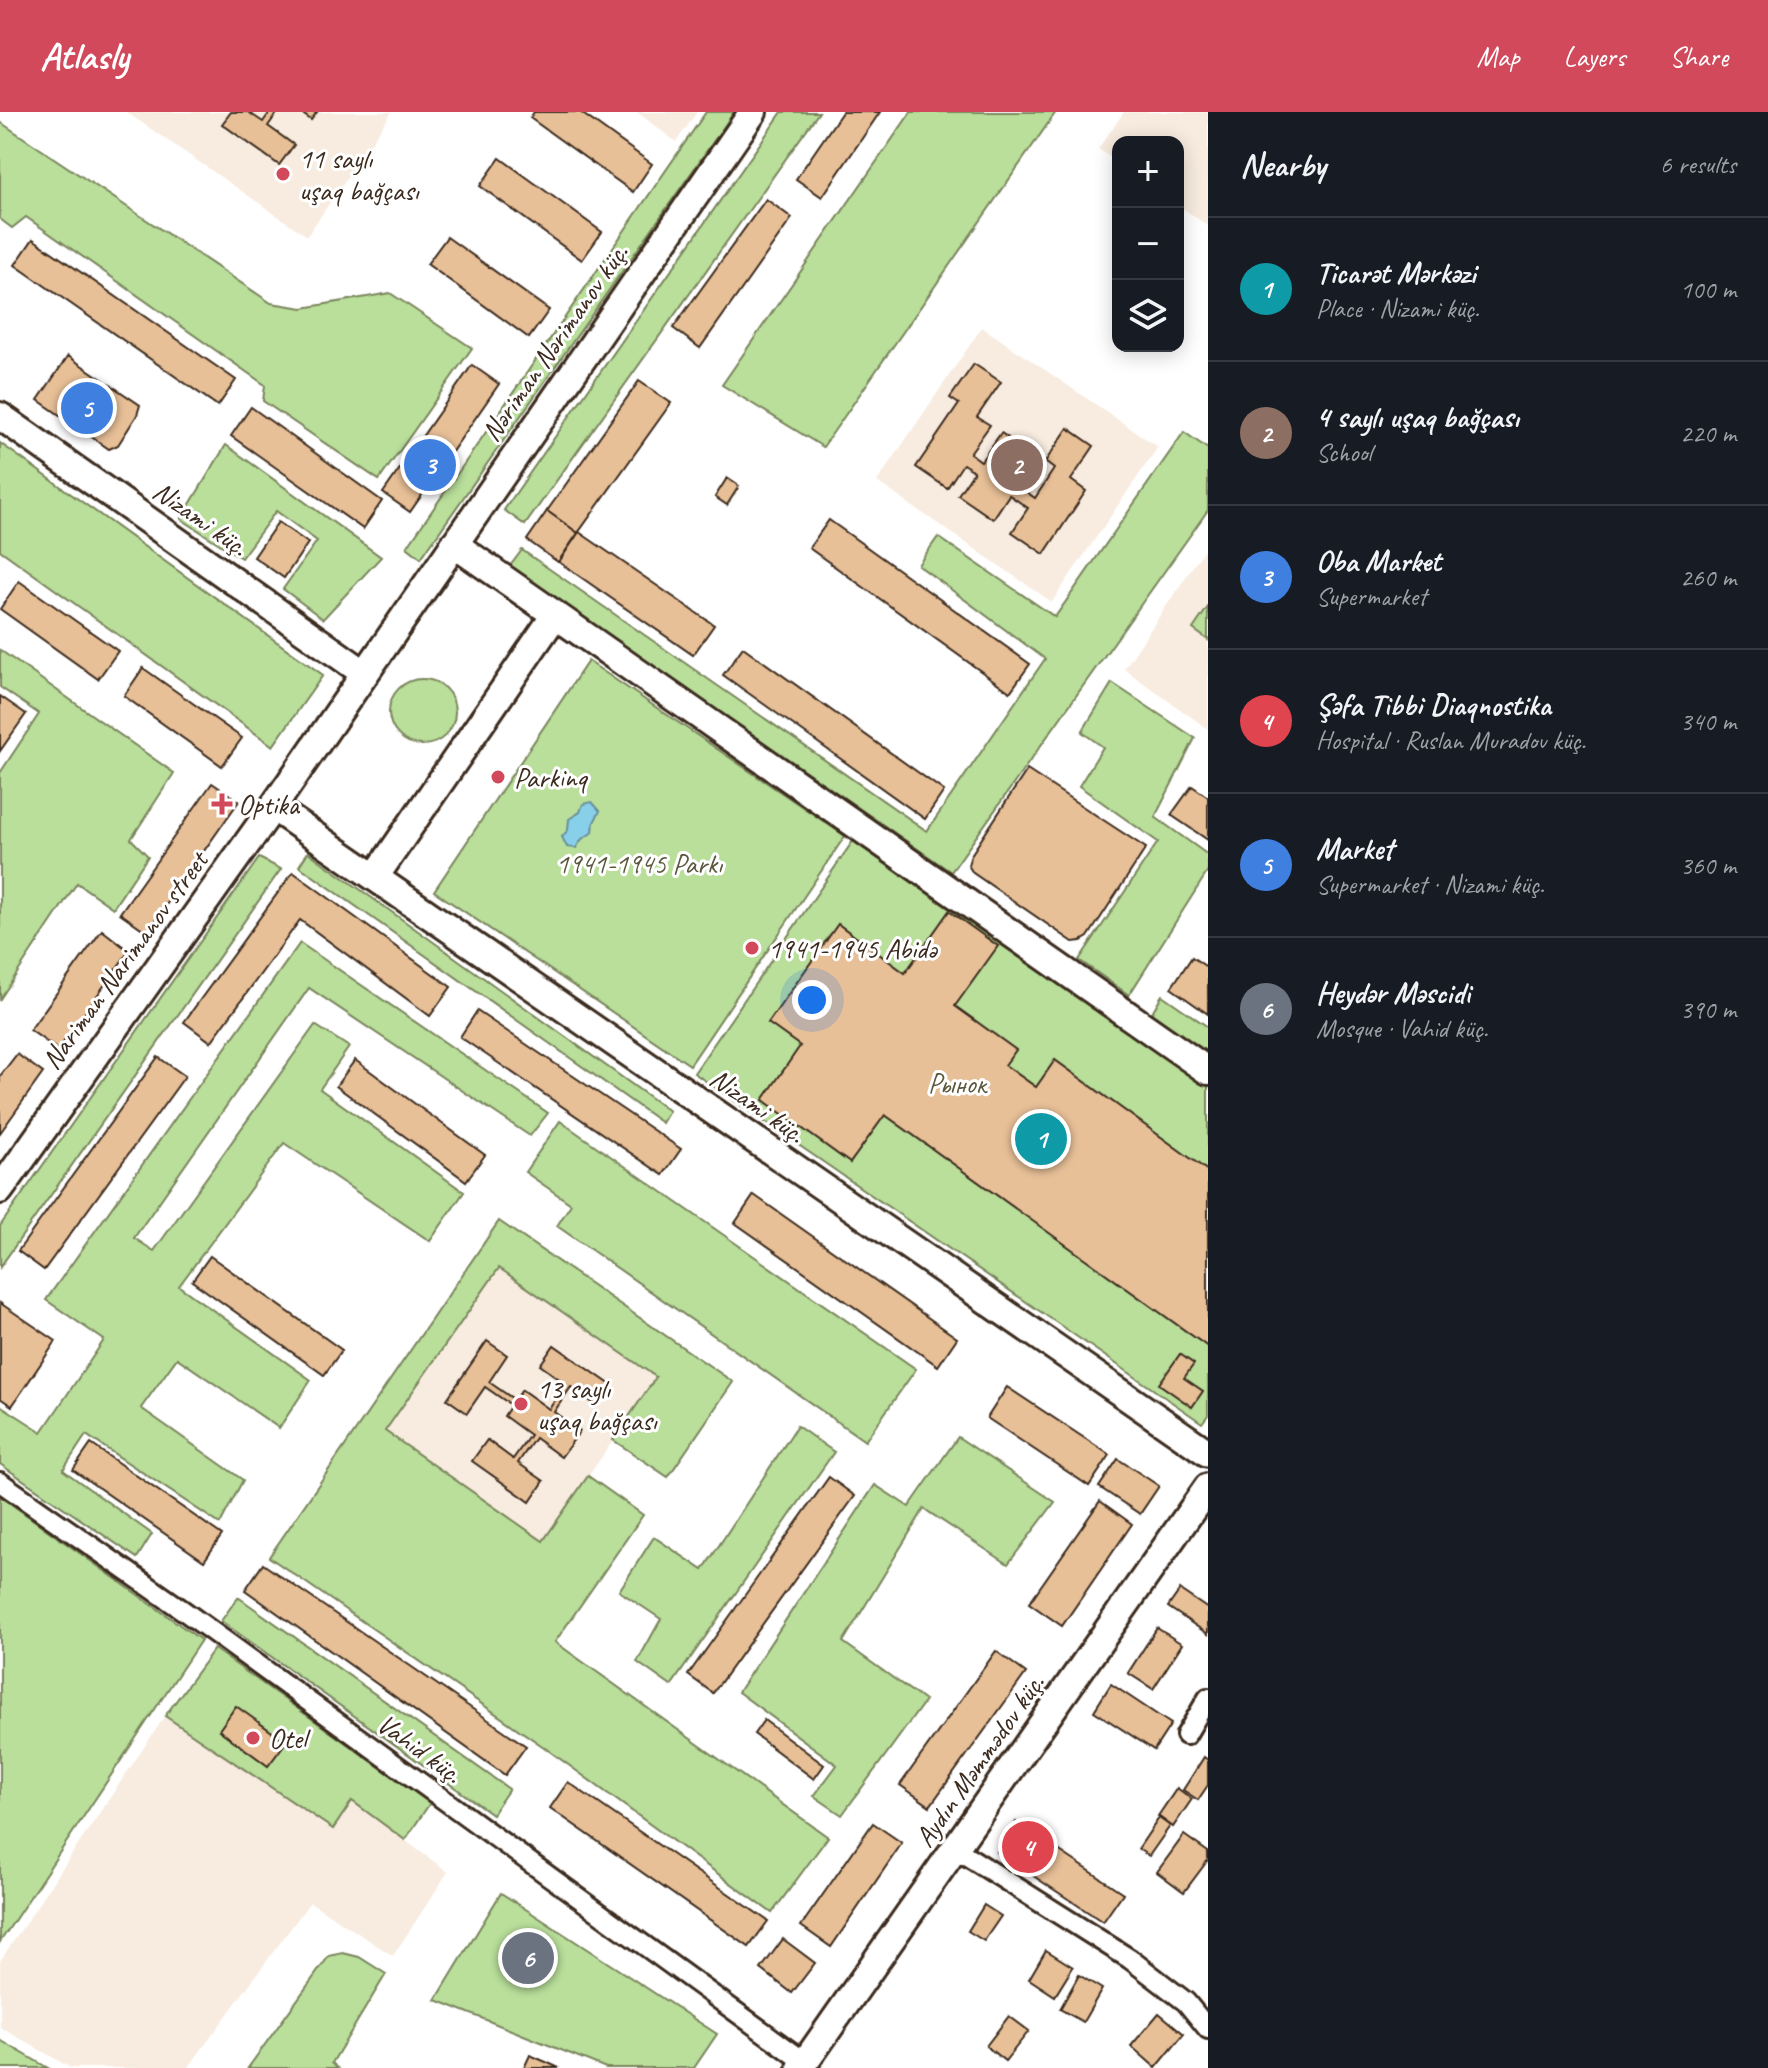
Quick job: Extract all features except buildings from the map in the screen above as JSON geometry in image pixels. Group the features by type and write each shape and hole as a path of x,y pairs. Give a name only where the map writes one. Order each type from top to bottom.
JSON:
{"street":[{"name":"Nəriman Nərimanov küç.","path":"273,807 753,112"},
{"name":"Nizami küç.","path":"0,416 364,673"},
{"path":"454,544 1208,1071"},
{"path":"375,877 555,615"},
{"name":"Nizami küç.","path":"273,807 1208,1453"},
{"name":"Nariman Narimanov street","path":"0,1190 273,807"},
{"name":"Vahid küç.","path":"0,1482 184,1611 803,2065"},
{"name":"Aydın Məmmədov küç.","path":"803,2065 1207,1491"},
{"path":"1186,1735 1208,1698"},
{"path":"956,1849 1130,1959 1186,2002 1208,2029"}],"shaded area":[{"name":"11 saylı uşaq bağçası","path":"126,112 392,112 307,236"},
{"path":"637,112 697,112 676,142"},
{"path":"1124,112 1208,112 1208,226 1184,209 1184,136 1112,136 1112,159 1098,149"},
{"path":"982,327 1158,447 1052,602 877,482"},
{"path":"1208,544 1208,729 1124,669"},
{"name":"13 saylı uşaq bağçası","path":"499,1267 657,1378 543,1541 385,1431"},
{"path":"165,1716 333,1828 352,1801 448,1872 393,1956 310,1902 188,2068 71,2068 0,2027 0,1961"}],"green space":[{"path":"706,112 734,112 421,558 407,547"},
{"path":"782,112 819,112 525,525 504,510"},
{"path":"911,112 1056,112 823,447 722,385"},
{"path":"0,122 271,303 303,308 390,293 472,348 379,480 263,401 265,385 26,217 12,228 0,219"},
{"path":"1184,432 1208,449 1208,510 951,872 510,566 522,550 927,831 1045,659 918,565 938,537 1055,617"},
{"path":"0,443 323,675 273,746 0,550"},
{"path":"226,445 381,557 323,619 283,589 317,541 276,511 241,558 181,519"},
{"path":"1208,607 1208,640 1193,629"},
{"path":"0,650 174,773 131,839 148,856 113,908 77,883 0,999 0,773 39,714 0,687"},
{"name":"1941-1945 Parkı","path":"588,661 845,836 690,1065 434,891"},
{"path":"422,679 445,689 455,712 445,735 422,745 399,735 389,712 399,689"},
{"path":"1112,683 1195,738 1155,817 1208,855 1208,871 1129,995 1079,960 1158,842 1079,786 1103,747 1082,732"},
{"name":"Рынок","path":"853,841 1208,1085 1208,1415 1202,1423 694,1073"},
{"path":"308,852 669,1111 662,1123 299,866"},
{"path":"259,858 281,869 0,1267 0,1226"},
{"path":"300,943 548,1113 530,1136 309,988 134,1238 154,1251 315,1025 349,1047 320,1089 464,1192 430,1241 284,1143 179,1286 311,1380 279,1428 177,1358 141,1408 243,1480 220,1524 86,1435 63,1470 152,1534 137,1558 0,1464 0,1405 42,1432 104,1340 46,1300"},
{"path":"1162,995 1208,1027 1208,1053 1151,1014"},
{"path":"560,1121 916,1369 865,1441 557,1226 571,1204 525,1172"},
{"path":"499,1221 733,1382 668,1477 613,1440 656,1377 499,1268 385,1431 543,1541 588,1476 643,1515 555,1642 828,1837 772,1913 541,1745 269,1557"},
{"path":"797,1426 834,1452 671,1686 637,1662 661,1619 619,1591 654,1537 703,1570"},
{"path":"958,1437 1055,1502 1008,1564 924,1509 843,1642 925,1701 842,1815 814,1796 837,1765 738,1692 875,1485 909,1507"},
{"path":"0,1496 201,1640 0,1942"},
{"path":"238,1597 509,1789 492,1814 221,1621"},
{"path":"214,1649 430,1803 405,1840 352,1801 333,1829 165,1716"},
{"path":"501,1893 717,2034 694,2068 606,2068 436,2000"},
{"path":"343,1953 359,1957 386,1974 332,2063 338,2068 248,2068 329,1956"},
{"path":"0,2040 48,2068 0,2068"}],"water":[{"path":"592,802 600,811 593,832 582,839 576,848 567,847 562,837 568,830 569,819 580,812 583,804"}],"place":[{"name":"11 saylı uşaq bağçası","path":"283,174"},
{"name":"Market","path":"87,408"},
{"name":"Oba Market","path":"430,465"},
{"name":"4 saylı uşaq bağçası","path":"1017,465"},
{"name":"Parkinq","path":"498,777"},
{"name":"Optika","path":"222,804"},
{"name":"1941-1945 Abidə","path":"752,948"},
{"name":"Ticarət Mərkəzi","path":"1041,1139"},
{"name":"13 saylı uşaq bağçası","path":"521,1404"},
{"name":"Otel","path":"253,1738"},
{"name":"Şəfa Tibbi Diaqnostika","path":"1028,1847"},
{"name":"Heydər Məscidi","path":"528,1958"}]}
